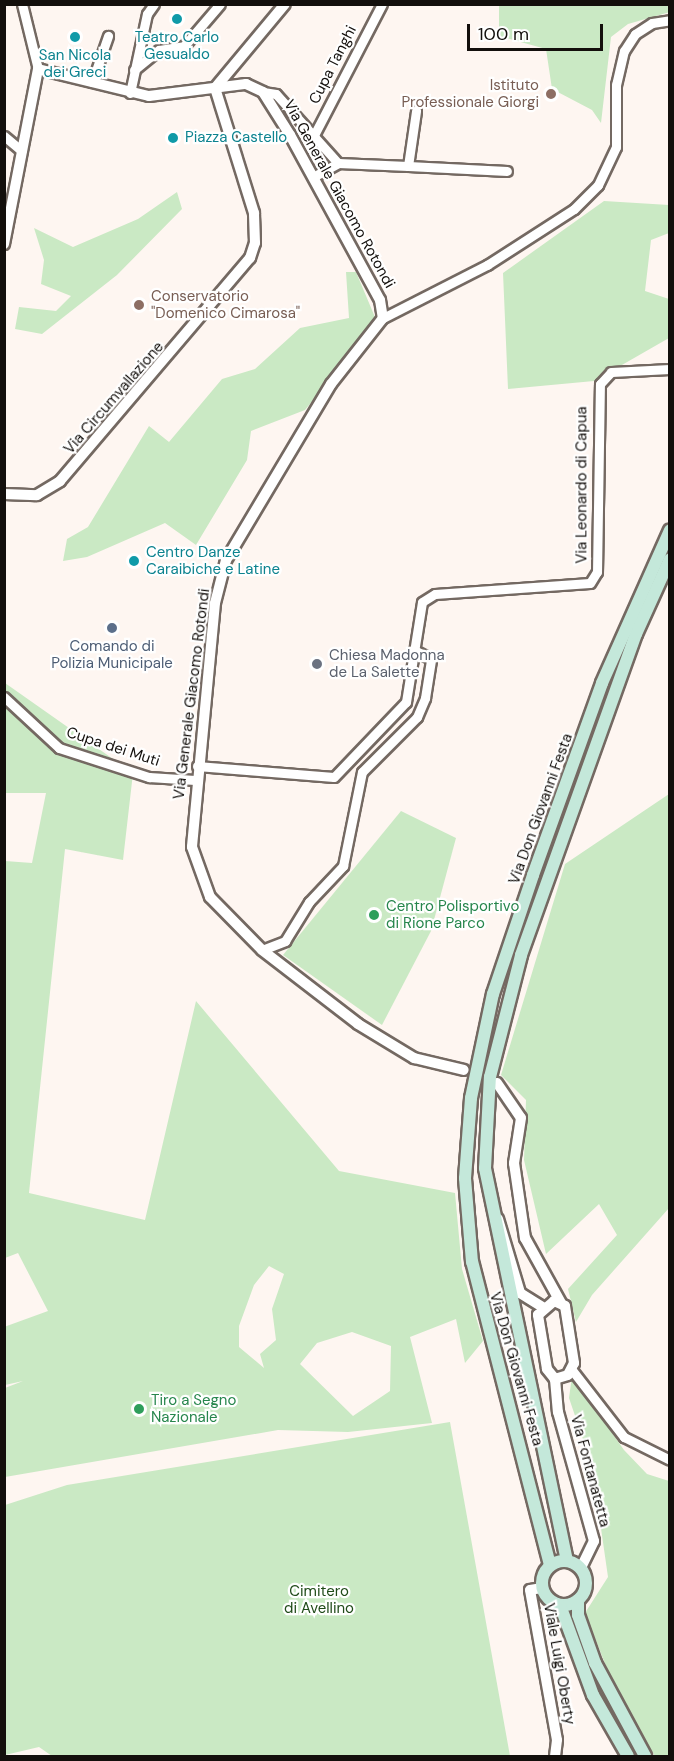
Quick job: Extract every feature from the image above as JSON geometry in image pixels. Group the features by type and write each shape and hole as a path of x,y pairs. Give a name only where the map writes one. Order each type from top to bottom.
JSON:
{"main road":[{"name":"Via Don Giovanni Festa","path":"550,1565 468,1240 471,1098 493,994 533,875 602,683 669,530"},
{"name":"Via Don Giovanni Festa","path":"567,1560 491,1203 486,1116 502,1012 636,634 669,559"},
{"path":"628,1756 593,1695 560,1605 542,1588 550,1565 567,1560 581,1568 586,1588 578,1600 578,1615 595,1664 645,1756"},
{"path":"560,1605 578,1600"}],"street":[{"path":"4,244 18,148 38,69 22,4"},
{"path":"130,93 134,70 154,4"},
{"path":"134,70 159,50 184,46 220,4"},
{"path":"215,88 285,4"},
{"name":"Cupa Tanghi","path":"312,139 382,4"},
{"path":"383,318 487,265 574,209 598,185 616,147 616,85 624,51 635,34 669,20"},
{"path":"92,82 108,36"},
{"name":"Via Generale Giacomo Rotondi","path":"38,69 130,93 246,84 263,92 313,177 380,300 383,318 331,384 229,552 215,603 196,766 192,847 204,885 262,950 357,1024 414,1058 464,1070"},
{"name":"Via Circumvallazione","path":"4,494 37,495 60,481 250,258 254,213 215,88"},
{"path":"263,92 276,94 312,139 338,163"},
{"path":"408,166 416,111"},
{"path":"4,136 18,148"},
{"path":"313,177 338,163 507,171"},
{"name":"Via Leonardo di Capua","path":"196,766 334,777 406,702 416,651 422,602 435,594 590,583 597,572 600,384 611,372 669,369"},
{"path":"262,950 285,941 309,902 343,866 362,772 417,717 425,698 431,658 416,651"},
{"name":"Cupa dei Muti","path":"4,697 59,748 138,770 149,777 195,780"},
{"name":"Via Fontanatetta","path":"497,1083 520,1118 514,1163 525,1238 561,1303 572,1370 624,1437 669,1460"},
{"path":"491,1203 510,1249 520,1293 542,1307 561,1303"},
{"name":"Via Fontanatetta","path":"542,1307 547,1370 555,1379 558,1412 594,1541 581,1568"},
{"path":"555,1379 572,1370"},
{"name":"Viale Luigi Oberty","path":"542,1588 530,1590 557,1740 555,1756"}],"green space":[{"path":"669,4 670,12 628,24 611,37 601,123 592,110 552,89 546,49 499,36 499,5"},
{"path":"177,192 182,209 117,275 42,334 15,329 19,307 56,311 71,296 41,284 44,260 34,228 73,247 138,219"},
{"path":"604,201 669,205 669,233 651,240 645,291 669,299 669,338 594,381 508,389 503,273"},
{"path":"346,272 356,272 377,322 305,410 251,431 247,460 196,545 165,523 87,557 63,561 67,539 88,527 149,426 169,442 222,379 255,369 300,328 349,318"},
{"path":"5,683 133,773 123,860 65,849 29,1193 145,1220 196,1001 339,1171 455,1193 462,1269 483,1341 465,1363 456,1319 410,1337 432,1423 348,1432 278,1430 5,1477 5,1388 23,1381 5,1385 4,1327 48,1311 18,1253 5,1258 5,861 32,863 46,793 5,793","holes":["269,1266 284,1274 272,1309 276,1340 260,1354 264,1368 239,1347 239,1326 254,1285","352,1332 391,1346 390,1391 353,1416 300,1364 317,1343"]},
{"path":"669,794 669,1208 592,1295 576,1322 568,1289 617,1235 599,1204 546,1254 524,1160 526,1100 501,1075 565,864"},
{"name":"Centro Polisportivo di Rione Parco","path":"401,811 456,838 431,931 382,1025 283,955"},
{"path":"572,1376 624,1450 647,1474 669,1481 669,1756 655,1756 619,1699 585,1613 608,1577 592,1466 569,1398"},
{"name":"Cimitero di Avellino","path":"450,1422 510,1756 52,1756 39,1747 5,1755 5,1505 67,1485"}],"place":[{"name":"Teatro Carlo Gesualdo","path":"177,19"},
{"name":"San Nicola dei Greci","path":"75,37"},
{"name":"Istituto Professionale Giorgi","path":"551,94"},
{"name":"Piazza Castello","path":"173,138"},
{"name":"Conservatorio \"Domenico Cimarosa\"","path":"139,305"},
{"name":"Centro Danze Caraibiche e Latine","path":"134,561"},
{"name":"Comando di Polizia Municipale","path":"112,628"},
{"name":"Chiesa Madonna de La Salette","path":"317,664"},
{"name":"Centro Polisportivo di Rione Parco","path":"374,915"},
{"name":"Tiro a Segno Nazionale","path":"139,1409"}]}
